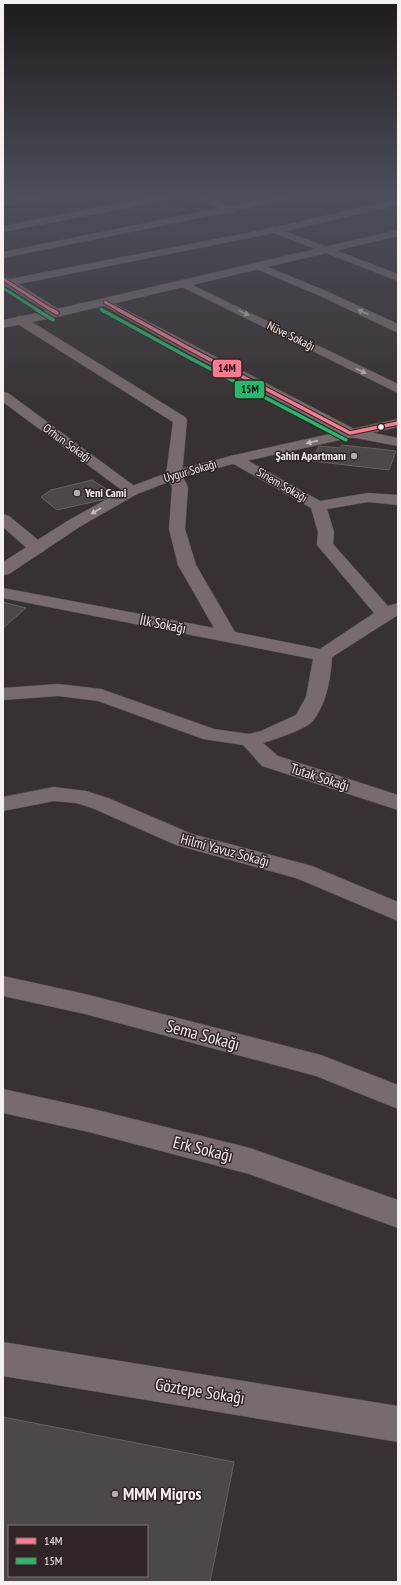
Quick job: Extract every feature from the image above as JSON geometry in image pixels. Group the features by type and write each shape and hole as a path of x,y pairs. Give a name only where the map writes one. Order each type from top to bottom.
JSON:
{"street":[{"path":"6,282 84,267"},
{"path":"3,324 57,313 254,267"},
{"path":"260,267 322,293 398,329"},
{"path":"370,267 398,278"},
{"path":"380,271 395,267"},
{"path":"6,282 57,313"},
{"name":"Nüve Sokağı","path":"184,284 398,389"},
{"path":"105,302 190,350 350,433 398,442"},
{"path":"20,320 180,420 174,475 180,487 177,529 187,564 228,637"},
{"name":"Orhun Sokağı","path":"3,396 132,491"},
{"name":"Uygur Sokağı","path":"3,570 75,523 132,491 174,475 235,459 398,423"},
{"name":"Sinem Sokağı","path":"235,459 318,506 326,532 325,545 392,611"},
{"path":"318,506 353,499 387,497 398,500"},
{"path":"3,519 37,548"},
{"name":"İlk Sokağı","path":"3,593 322,655"},
{"path":"3,694 58,690 101,695 210,735 250,740 268,736 304,719 316,697 322,667 322,655 392,611"},
{"name":"Tutak Sokağı","path":"250,740 270,761 398,803"},
{"name":"Hilmi Yavuz Sokağı","path":"3,804 54,794 78,796 100,803 184,840 304,872 398,912"},
{"name":"Sema Sokağı","path":"3,986 85,1004 321,1066 398,1097"},
{"name":"Erk Sokağı","path":"3,1101 89,1120 250,1161 398,1214"},
{"name":"Göztepe Sokağı","path":"3,1359 398,1424"}],"building":[{"name":"Şahin Apartmanı","path":"342,445 396,451 389,470 312,461 319,446 340,448"},
{"name":"Yeni Cami","path":"92,480 108,490 106,499 57,510 41,497 51,490"},
{"path":"3,602 26,608 3,628"},
{"name":"MMM Migros","path":"3,1417 234,1462 210,1582 3,1582"}],"transit line":[{"name":"14M","path":"3,279 57,313"},
{"name":"15M","path":"3,288 53,320"},
{"name":"14M","path":"105,302 190,349 350,433"},
{"name":"15M","path":"101,309 186,356 346,440"},
{"name":"14M","path":"350,433 398,423"}],"place":[{"name":"Şahin Apartmanı","path":"354,456"},
{"name":"Yeni Cami","path":"77,493"},
{"name":"MMM Migros","path":"115,1494"}]}
